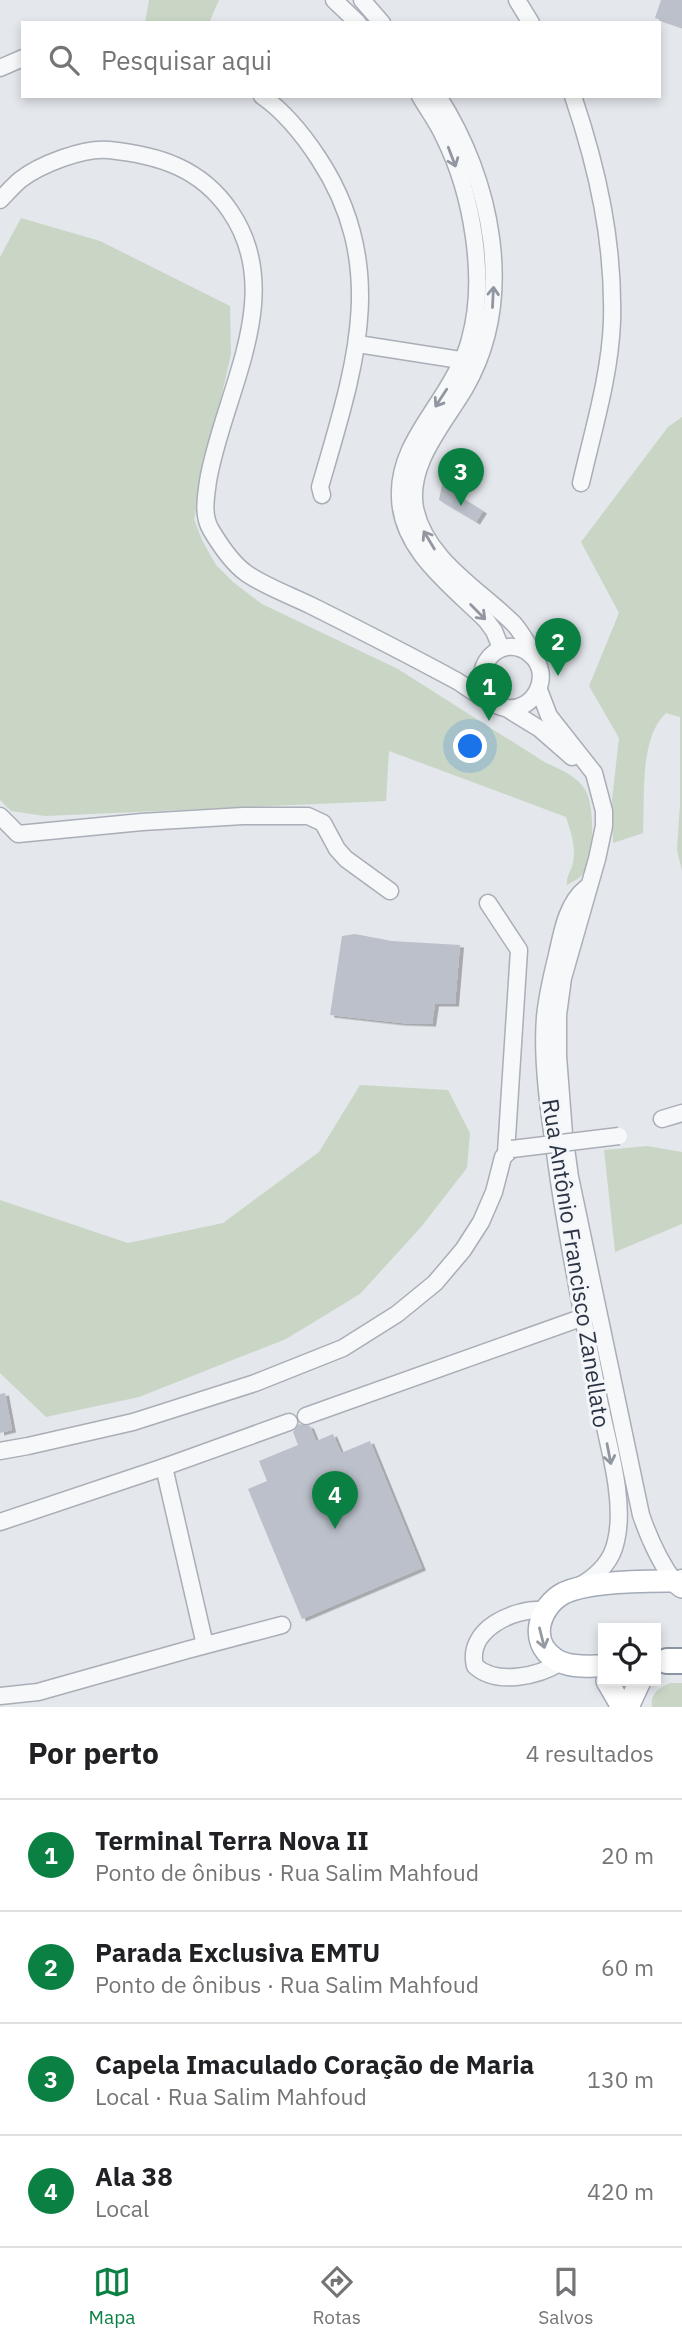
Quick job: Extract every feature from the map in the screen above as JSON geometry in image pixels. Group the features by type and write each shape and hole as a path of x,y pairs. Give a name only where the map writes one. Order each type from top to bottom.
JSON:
{"main road":[{"name":"Rua Antônio Francisco Zanellato","path":"544,1611 552,1601 575,1589 649,1581 679,1582"},
{"path":"544,1611 540,1622 542,1644 548,1653 561,1662 598,1671"},
{"path":"609,1686 622,1707"},
{"path":"628,1707 638,1686"}],"street":[{"path":"334,0 356,21"},
{"path":"362,0 380,21"},
{"path":"517,0 530,21"},
{"path":"0,68 21,59"},
{"path":"264,98 295,127 336,186 351,226 359,272 358,344 344,405 320,487 322,495"},
{"path":"421,98 449,149 463,186 472,226 477,270 471,361 446,390 421,426 403,472 399,497 404,521 424,558 486,620 501,649"},
{"path":"439,98 466,147 490,230 494,295 492,314 418,471 414,493 415,508 435,550 514,625 538,664 541,681 539,690 525,705 498,704 482,687 485,660 501,649 522,649 538,664"},
{"path":"574,98 604,206 610,242 612,323 605,377 581,483"},
{"path":"0,200 21,179 46,165 72,155 102,149 142,153 182,168 204,182 220,197 247,240 254,274 251,326 211,467 204,506 208,526 225,552 247,574 411,656 498,704 540,729 594,773"},
{"path":"358,344 471,361"},
{"path":"411,656 455,673 482,669"},
{"name":"Rua Antônio Francisco Zanellato","path":"539,690 550,716 594,773 604,811 604,826 597,859 588,887 579,894 550,980 545,1018 550,1119 590,1314 641,1515 654,1548 679,1582"},
{"path":"0,816 18,834 243,816 308,816 323,823 337,849 346,859 390,891"},
{"path":"0,1451 133,1422 255,1382 343,1348 397,1314 435,1283 481,1222 509,1151 520,959 517,944 488,903"},
{"path":"662,1119 682,1113"},
{"path":"509,1151 619,1136"},
{"path":"306,1416 590,1314"},
{"name":"Rua Antônio Francisco Zanellato","path":"575,1589 604,1568 614,1550 618,1532 616,1490 590,1314"},
{"path":"0,1522 164,1468 289,1422"},
{"path":"164,1468 205,1645"},
{"path":"544,1611 520,1612 484,1632 473,1650 475,1666 485,1674 519,1677 547,1671 561,1662"},
{"path":"0,1696 38,1692 282,1625"}],"green space":[{"path":"149,0 219,0 210,21 145,21"},
{"path":"21,218 100,241 230,306 231,354 194,519 216,565 262,604 398,669 546,763 574,777 586,791 592,822 589,859 586,869 579,877 567,885 574,851 566,817 389,751 386,801 45,816 11,811 0,800 0,257"},
{"path":"682,417 682,871 677,850 680,717 666,713 651,737 645,769 643,833 613,843 612,800 619,738 589,686 619,613 581,542 668,427"},
{"path":"360,1085 448,1090 470,1133 467,1168 421,1227 360,1294 286,1339 139,1397 46,1417 0,1373 0,1200 128,1243 223,1223 319,1152"},
{"path":"647,1146 682,1152 682,1224 615,1252 604,1150"},
{"path":"670,1683 682,1683 682,1707 652,1707 652,1698 656,1692"}],"building":[{"path":"661,0 682,0 682,27 655,18"},
{"path":"442,485 483,511 476,522 439,500"},
{"path":"355,934 392,941 460,945 455,1004 435,1004 432,1024 330,1015 342,936"},
{"path":"5,1393 12,1430 0,1433 0,1394"},
{"path":"299,1424 310,1426 316,1441 333,1434 341,1453 370,1441 422,1568 302,1619 248,1489 267,1481 259,1461 298,1445 293,1432"}],"place":[{"name":"Capela Imaculado Coração de Maria","path":"461,506"},
{"name":"Parada Exclusiva EMTU","path":"558,676"},
{"name":"Terminal Terra Nova II","path":"489,721"},
{"name":"Ala 38","path":"335,1529"}]}
